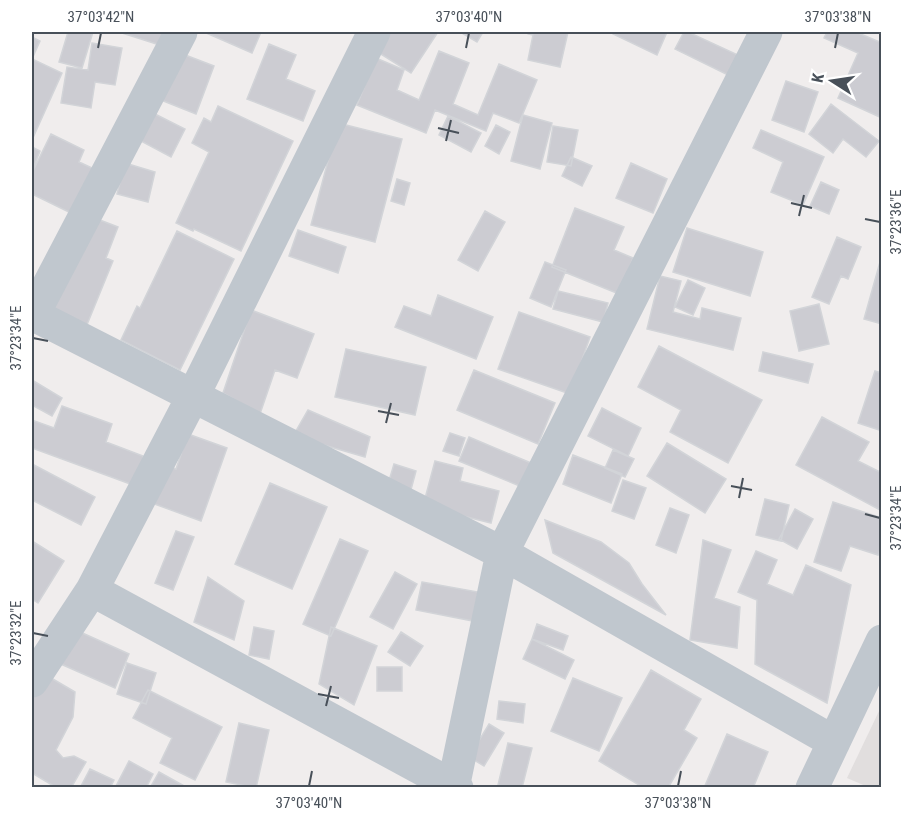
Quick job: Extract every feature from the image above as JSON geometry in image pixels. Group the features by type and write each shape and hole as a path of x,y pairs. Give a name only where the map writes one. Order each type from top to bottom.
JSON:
{"street":[{"path":"180,32 32,315 502,553 834,742"},
{"path":"32,681 92,590 193,396 374,32"},
{"path":"92,590 455,787 502,553 766,32"},
{"path":"812,788 882,640"}],"shaded area":[{"path":"881,707 881,787 868,787 847,778"}],"building":[{"path":"68,32 93,32 82,68 59,62"},
{"path":"119,32 171,32 166,47"},
{"path":"204,32 261,32 252,53"},
{"path":"388,32 438,32 411,73 376,51"},
{"path":"460,32 483,32 477,42"},
{"path":"528,32 568,32 560,67 528,60 533,35"},
{"path":"614,32 667,32 657,55 613,34"},
{"path":"684,32 738,55 728,75 675,49"},
{"path":"827,32 856,32 882,43 882,118 838,98 858,53 824,38"},
{"path":"32,37 40,41 32,59"},
{"path":"92,43 122,48 115,85 95,82 91,108 61,103 67,67 88,70"},
{"path":"269,44 296,55 286,79 315,91 303,121 247,99"},
{"path":"439,51 469,63 453,104 478,115 499,64 537,80 519,123 493,113 486,131 435,110 426,133 357,105 376,58 404,70 397,90 419,100"},
{"path":"180,53 214,66 196,114 161,100"},
{"path":"32,59 62,73 32,140"},
{"path":"786,81 818,92 804,132 772,120"},
{"path":"831,104 879,141 866,157 843,139 833,153 809,134"},
{"path":"218,106 293,141 241,251 176,223 209,152 192,143 204,118 211,122"},
{"path":"153,113 185,129 171,157 139,140"},
{"path":"523,115 552,123 540,169 511,161"},
{"path":"448,116 481,133 471,152 439,135"},
{"path":"338,123 402,139 375,242 311,225"},
{"path":"496,125 510,132 499,154 485,146"},
{"path":"553,126 578,130 571,166 547,162"},
{"path":"761,130 824,157 803,205 771,192 783,162 753,148"},
{"path":"51,134 84,150 79,162 101,172 79,217 32,194 32,173"},
{"path":"32,147 40,151 32,171"},
{"path":"571,157 592,166 582,186 562,176"},
{"path":"125,163 155,172 148,202 117,194"},
{"path":"631,163 667,179 653,213 616,198"},
{"path":"397,179 410,183 404,205 391,201"},
{"path":"821,182 839,190 829,214 810,206"},
{"path":"575,208 624,227 614,250 633,258 619,294 552,267"},
{"path":"485,211 505,222 478,271 458,260"},
{"path":"79,212 118,227 106,258 113,261 84,332 38,314"},
{"path":"687,228 763,252 750,296 673,272"},
{"path":"298,230 346,247 338,273 289,256"},
{"path":"177,231 234,259 180,370 121,340 137,306 140,308"},
{"path":"837,237 861,247 848,279 841,276 829,304 812,297"},
{"path":"882,255 882,324 864,319"},
{"path":"545,262 566,270 551,307 530,298"},
{"path":"660,276 681,281 673,312 700,319 702,308 741,318 733,350 647,329"},
{"path":"688,280 705,288 693,315 675,307"},
{"path":"558,291 608,303 603,322 553,309"},
{"path":"438,295 493,317 476,359 395,327 404,306 431,316"},
{"path":"819,304 829,344 799,351 790,311"},
{"path":"251,310 314,334 297,378 275,370 260,414 223,393"},
{"path":"519,312 590,337 570,394 498,369"},
{"path":"659,346 762,400 728,463 670,432 681,410 638,387"},
{"path":"346,349 426,367 415,415 335,397"},
{"path":"763,352 813,364 808,383 759,371"},
{"path":"474,370 555,403 538,444 457,410"},
{"path":"875,371 882,373 882,431 858,423"},
{"path":"32,380 62,398 52,416 32,405"},
{"path":"62,406 112,424 106,442 176,469 188,434 227,448 201,521 130,495 133,485 32,448 32,420 54,428"},
{"path":"602,408 641,428 628,456 588,436"},
{"path":"308,410 370,437 365,457 293,436"},
{"path":"822,417 869,442 858,461 882,473 882,511 796,465"},
{"path":"450,433 465,438 459,456 443,451"},
{"path":"469,437 531,463 522,487 459,461"},
{"path":"667,443 726,479 705,513 647,476"},
{"path":"613,450 634,459 625,477 605,468"},
{"path":"573,455 622,474 611,503 563,484"},
{"path":"435,461 463,468 460,481 499,491 491,523 423,506"},
{"path":"32,464 95,497 81,525 32,500"},
{"path":"394,464 416,471 409,497 386,491"},
{"path":"623,480 646,488 634,519 612,511"},
{"path":"270,483 327,507 292,589 235,564"},
{"path":"765,499 789,505 781,541 756,535"},
{"path":"833,502 882,518 882,545 878,555 850,546 841,571 814,562"},
{"path":"670,508 689,515 676,553 656,545"},
{"path":"795,509 813,519 797,549 779,539"},
{"path":"545,520 601,542 629,563 666,615 553,553"},
{"path":"176,531 194,537 173,590 155,583"},
{"path":"340,539 368,551 331,636 303,624"},
{"path":"703,540 731,550 714,598 740,607 737,648 690,640"},
{"path":"32,541 64,561 38,603 32,599"},
{"path":"756,551 777,560 767,584 793,595 806,565 851,585 827,703 755,664 757,600 738,592"},
{"path":"395,572 417,584 393,629 370,617"},
{"path":"208,577 244,601 234,640 194,622"},
{"path":"422,582 478,592 473,621 416,610"},
{"path":"537,624 568,636 563,650 532,639"},
{"path":"69,627 129,654 115,688 54,661"},
{"path":"254,627 274,631 269,659 249,655"},
{"path":"331,627 377,646 354,705 319,684"},
{"path":"401,632 423,646 410,666 388,652"},
{"path":"532,639 574,660 565,679 523,659"},
{"path":"127,663 156,673 146,704 117,694"},
{"path":"377,667 402,667 402,691 377,691"},
{"path":"651,670 701,699 684,730 697,738 668,788 644,788 599,761"},
{"path":"46,675 75,692 73,717 56,750 63,758 74,756 86,762 71,788 57,788 32,773 32,700"},
{"path":"573,678 622,698 599,751 551,731"},
{"path":"148,690 222,727 195,780 160,763 172,738 133,718"},
{"path":"499,701 525,704 523,723 497,719"},
{"path":"239,723 269,730 256,788 226,782"},
{"path":"489,724 504,733 484,766 469,757"},
{"path":"727,734 768,752 753,788 704,788"},
{"path":"508,743 532,748 522,788 498,785"},
{"path":"129,761 153,774 146,788 115,788"},
{"path":"90,769 114,780 110,788 80,788"},
{"path":"159,772 186,787 186,788 150,788"}]}
